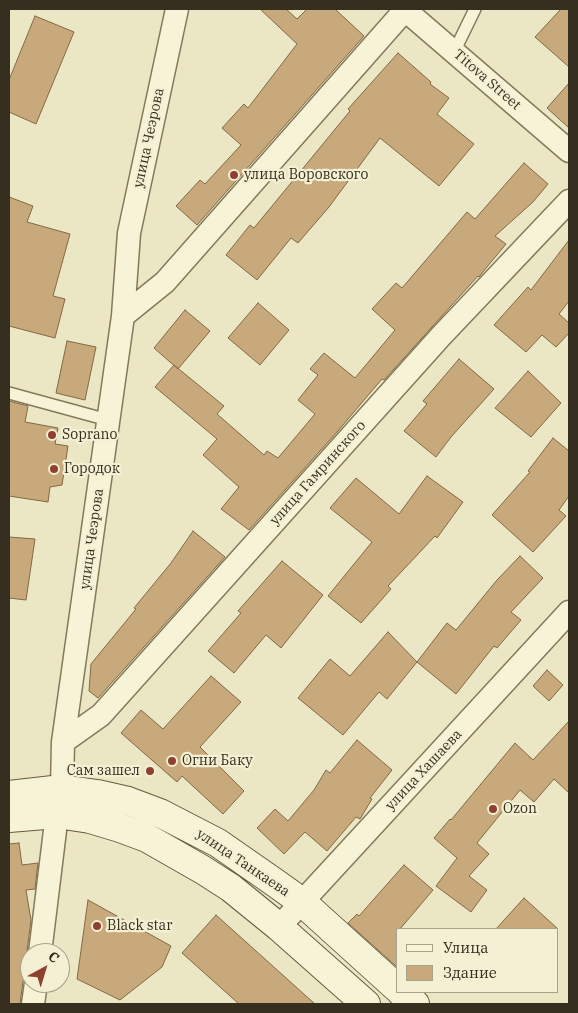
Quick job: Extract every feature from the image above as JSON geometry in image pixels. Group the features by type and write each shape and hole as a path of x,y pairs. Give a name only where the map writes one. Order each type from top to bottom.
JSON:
{"main road":[{"name":"улица Танкаева","path":"60,801 96,794 128,801 160,812 218,843 302,902 396,987"},
{"path":"9,795 60,801"},
{"name":"улица Танкаева","path":"60,801 90,819 147,838 231,888 279,927 366,1004"},
{"path":"9,818 60,801"},
{"path":"402,993 415,1004"}],"street":[{"name":"улица Чеэрова","path":"41,943 60,801 64,742 123,316 129,233 177,9"},
{"path":"123,316 165,282 404,9"},
{"name":"Titova Street","path":"404,9 569,152"},
{"name":"улица Гамринского","path":"64,742 101,715 434,343 569,201"},
{"name":"улица Хашаева","path":"279,927 569,612"}],"lane":[{"path":"454,52 475,9"},
{"path":"9,392 108,420"}],"building":[{"path":"260,9 286,9 297,19 307,9 335,9 364,36 197,225 176,206 200,180 205,184 241,145 222,128 244,104 248,108 297,44"},
{"path":"561,9 569,9 569,67 535,37"},
{"path":"35,16 74,32 36,124 9,112 9,80"},
{"path":"398,53 431,82 430,84 449,98 437,114 474,144 439,186 380,138 329,207 298,243 291,238 257,280 226,255 250,225 254,228 350,111 348,109"},
{"path":"569,83 569,128 547,108"},
{"path":"524,163 548,184 533,202 495,236 506,244 479,277 384,380 382,379 249,530 221,509 239,487 203,455 217,439 155,387 174,365 224,406 217,414 264,455 267,451 278,458 315,414 298,400 318,375 310,369 324,353 355,378 395,330 372,309 396,283 402,288 467,212 475,219"},
{"path":"9,197 33,206 27,222 70,234 53,296 65,299 55,338 9,326"},
{"path":"569,240 569,301 559,314 569,323 569,333 556,347 542,335 526,352 494,325 528,287 531,290"},
{"path":"258,303 289,330 260,365 228,338"},
{"path":"185,310 210,331 178,369 154,348"},
{"path":"67,341 96,347 85,400 56,393"},
{"path":"459,359 494,389 451,437 436,457 404,431 427,404 423,401"},
{"path":"528,371 561,403 531,437 495,408"},
{"path":"9,401 28,406 25,422 58,428 55,444 68,446 62,485 50,487 48,502 9,496"},
{"path":"553,438 569,451 569,496 559,510 566,516 533,552 492,515 530,472 528,471"},
{"path":"427,476 463,502 437,538 435,536 388,586 391,589 361,623 328,596 372,542 330,508 356,478 399,514"},
{"path":"193,531 225,557 98,698 89,691 91,664 136,609 134,608 171,563"},
{"path":"9,537 35,539 26,600 9,598"},
{"path":"520,556 543,578 511,612 521,620 497,648 494,646 456,694 417,662 447,623 456,630 497,580"},
{"path":"282,561 323,595 281,648 266,635 234,673 208,651 241,613 238,611"},
{"path":"388,632 417,662 387,699 379,692 343,735 298,698 330,659 350,676"},
{"path":"547,670 563,685 549,701 533,686"},
{"path":"211,676 241,702 200,747 244,791 223,814 182,776 177,782 121,733 141,710 163,729"},
{"path":"569,721 569,793 554,779 534,802 520,790 477,843 489,854 469,876 487,890 471,912 436,886 457,858 434,838 515,743 533,760"},
{"path":"357,740 392,770 370,798 372,799 360,819 356,817 327,851 305,832 284,854 257,828 275,809 288,821 314,790 326,770 330,773"},
{"path":"19,843 22,865 38,863 35,889 26,890 31,920 28,943 20,943 20,1004 9,1004 9,844"},
{"path":"404,865 433,890 401,928 396,928 396,966 348,923 357,914 359,916"},
{"path":"524,898 557,928 497,928"},
{"path":"88,900 171,946 162,967 120,1000 77,979"},
{"path":"216,915 315,1004 239,1004 182,953"}],"place":[{"name":"улица Воровского","path":"234,175"},
{"name":"Soprano","path":"52,435"},
{"name":"Городок","path":"54,469"},
{"name":"Огни Баку","path":"172,761"},
{"name":"Сам зашел","path":"150,771"},
{"name":"Ozon","path":"493,809"},
{"name":"Black star","path":"97,926"}]}
